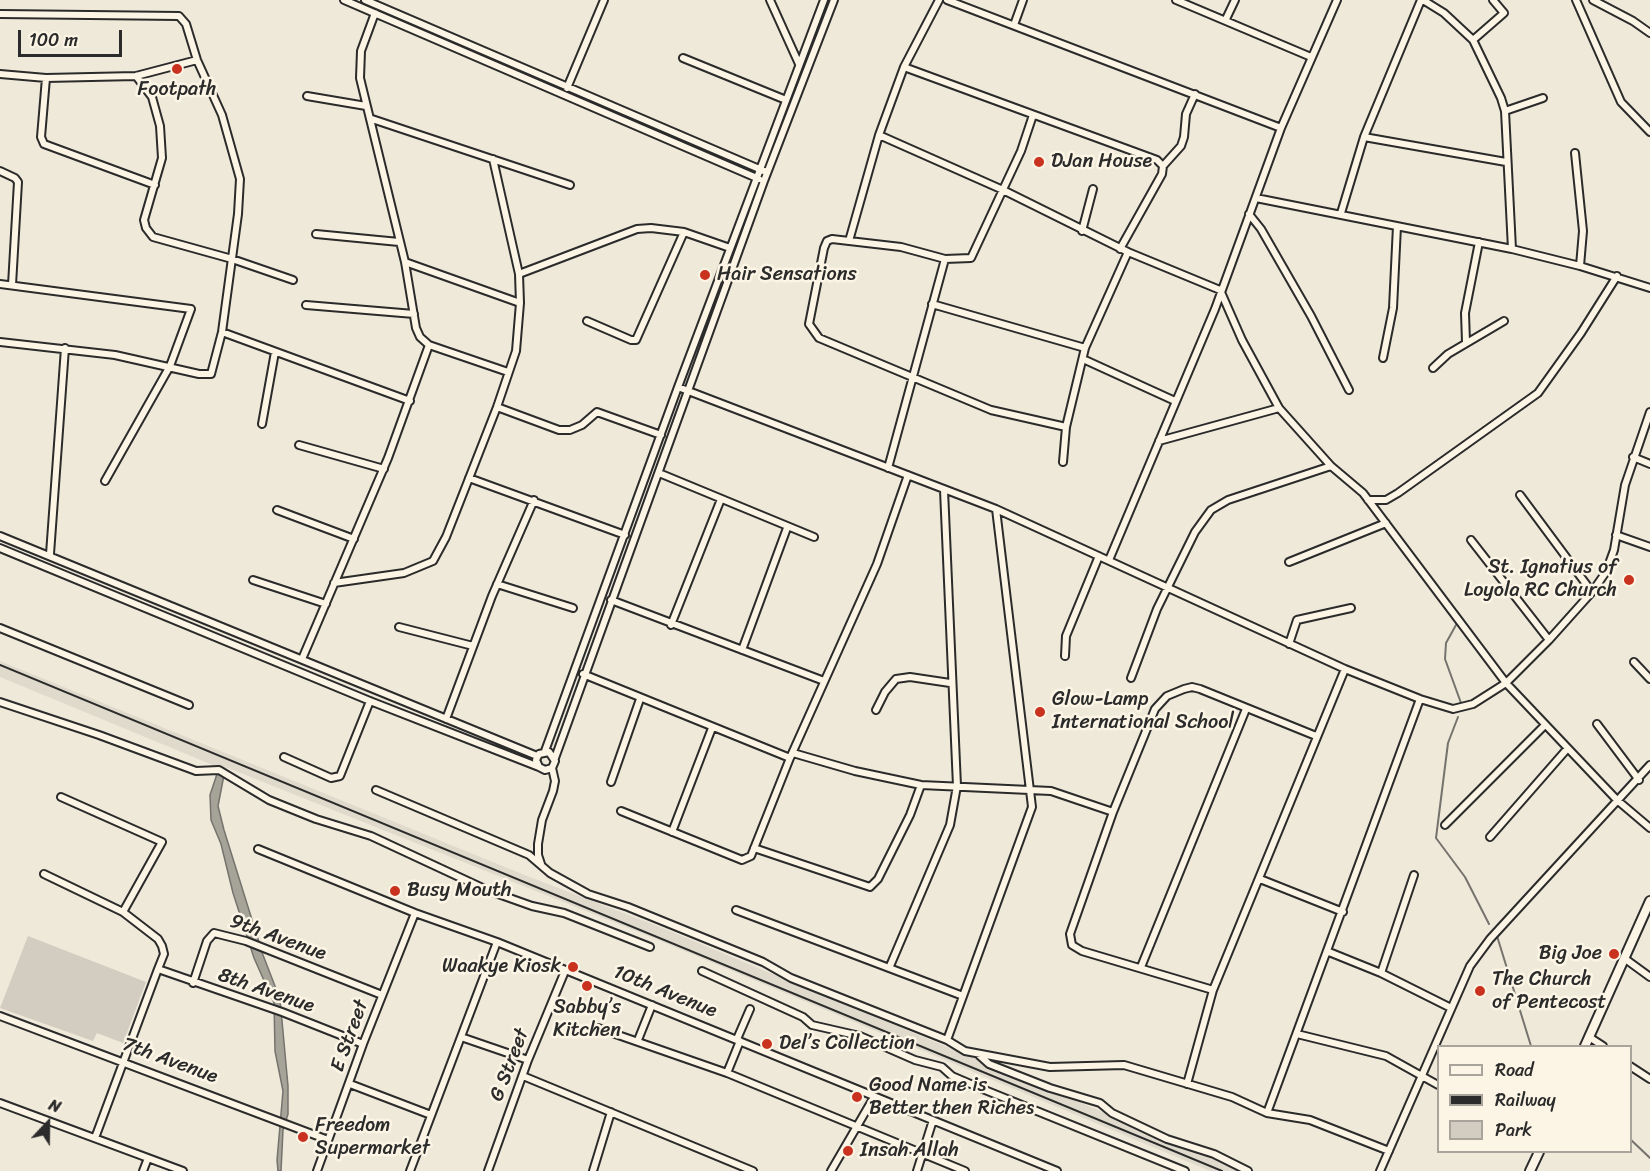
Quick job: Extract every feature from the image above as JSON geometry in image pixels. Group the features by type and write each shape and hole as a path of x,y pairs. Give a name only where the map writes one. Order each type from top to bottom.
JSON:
{"street":[{"path":"344,0 764,171"},
{"path":"365,0 761,179"},
{"path":"770,0 799,64"},
{"path":"764,171 786,100 824,0"},
{"path":"543,867 538,855 538,844 542,820 555,781 552,768 555,758 688,392 761,179 834,0"},
{"path":"849,241 879,135 904,67 939,0"},
{"path":"947,0 1281,128"},
{"path":"1014,25 1023,0"},
{"path":"1176,0 1226,19 1311,57"},
{"path":"1226,19 1235,0"},
{"path":"1109,560 1220,290 1281,128 1337,0"},
{"path":"1341,213 1364,137 1422,0 1444,13 1473,40 1505,111 1512,249"},
{"path":"1473,40 1504,13 1493,0"},
{"path":"1576,0 1620,102 1650,132"},
{"path":"1593,0 1634,21 1650,33"},
{"path":"566,90 601,1"},
{"path":"375,13 359,59 363,98 372,119 420,337 429,345 508,372"},
{"path":"0,14 179,16 186,24 197,60 222,115 240,178 238,214 222,332 212,374 65,348 0,342"},
{"path":"683,58 786,100"},
{"path":"0,74 46,78 136,76 197,60"},
{"path":"904,67 1157,160 1163,166"},
{"path":"136,76 152,97 160,126 162,158 144,220 146,228 153,237 231,259 293,280"},
{"path":"46,78 41,137 44,144 155,185"},
{"path":"1120,249 1162,174 1163,166 1181,146 1187,109 1195,94"},
{"path":"308,96 366,106"},
{"path":"1505,111 1543,98"},
{"path":"1034,115 1003,190 971,258 945,260 901,247 832,239 827,242 809,324 819,338 992,410 1066,427"},
{"path":"372,119 570,184"},
{"path":"879,135 1003,190 1120,249 1220,290 1242,340 1279,408 1331,466 1354,483 1506,683 1544,726 1617,800 1650,828"},
{"path":"1364,137 1506,162"},
{"path":"1575,153 1583,231 1580,266"},
{"path":"334,583 404,573 433,561 446,537 497,407 516,351 520,303 519,274 493,159"},
{"path":"0,171 15,178 18,182 12,285"},
{"path":"537,756 545,751 730,248 761,179"},
{"path":"1082,231 1094,189"},
{"path":"1256,198 1341,213 1512,249 1617,276 1650,288"},
{"path":"1248,214 1260,229 1311,316 1349,390"},
{"path":"1383,358 1393,308 1397,226"},
{"path":"519,274 637,229 651,228 684,232 730,248"},
{"path":"586,321 636,340 684,232"},
{"path":"316,234 399,242"},
{"path":"1466,342 1465,312 1479,242"},
{"path":"1063,462 1066,427 1085,348 1128,252"},
{"path":"888,468 945,260"},
{"path":"405,262 520,303"},
{"path":"1368,500 1386,500 1398,493 1538,393 1581,333 1617,276"},
{"path":"0,285 191,309 170,366 105,481"},
{"path":"932,304 1085,348"},
{"path":"306,305 414,314"},
{"path":"1433,368 1466,342 1504,321"},
{"path":"222,332 410,401"},
{"path":"302,660 384,469 429,345"},
{"path":"50,554 65,348"},
{"path":"262,424 276,352"},
{"path":"1083,358 1175,401"},
{"path":"678,387 996,509 1109,560 1167,590 1345,669 1420,699 1460,709 1473,704 1506,683 1592,592 1612,559 1621,498 1650,412"},
{"path":"497,407 559,430 570,430 582,425 593,414 601,412 661,435"},
{"path":"1159,441 1279,408"},
{"path":"299,445 384,469"},
{"path":"1633,457 1650,464"},
{"path":"1131,678 1167,590 1194,532 1211,510 1228,500 1331,466"},
{"path":"659,473 787,528 814,537"},
{"path":"621,811 742,860 751,856 791,756 877,564 908,475"},
{"path":"469,478 626,535"},
{"path":"890,966 950,825 957,786 950,683 944,490"},
{"path":"1520,495 1592,592"},
{"path":"671,625 721,499"},
{"path":"446,718 498,584 534,500"},
{"path":"947,1040 1029,822 1032,807 996,509"},
{"path":"277,510 354,539"},
{"path":"1289,562 1386,523"},
{"path":"742,650 787,528"},
{"path":"0,536 50,554 537,756"},
{"path":"1616,536 1650,547"},
{"path":"1471,540 1549,640"},
{"path":"0,548 370,701 545,770 552,768"},
{"path":"1065,656 1066,636 1099,556"},
{"path":"253,580 326,603"},
{"path":"498,584 573,608"},
{"path":"611,600 671,625 824,681"},
{"path":"1289,644 1298,620 1351,608"},
{"path":"399,627 473,646"},
{"path":"0,628 189,705"},
{"path":"1634,662 1650,679"},
{"path":"1187,1084 1213,990 1345,669"},
{"path":"584,674 712,728 791,756 921,784 1052,791 1113,812"},
{"path":"876,710 885,692 896,679 910,677 950,683"},
{"path":"1213,990 1082,951 1072,945 1070,934 1113,812 1155,709 1167,696 1192,687 1316,736"},
{"path":"611,782 640,699"},
{"path":"1267,1113 1329,952 1420,699"},
{"path":"284,757 331,778 340,776 370,701"},
{"path":"0,702 196,771 219,770 278,804 371,837 487,890 532,906 564,913 651,947"},
{"path":"1141,967 1246,709"},
{"path":"1597,724 1639,780"},
{"path":"1445,825 1544,726"},
{"path":"672,832 712,728"},
{"path":"1490,837 1567,749"},
{"path":"545,751 555,758"},
{"path":"537,756 539,767"},
{"path":"1380,1171 1470,966 1490,939 1617,800 1639,780 1650,765"},
{"path":"754,848 870,887 878,879 910,815 921,784"},
{"path":"376,790 529,855 543,867 588,894 763,962 791,978 947,1040 965,1051 1050,1067 1124,1065 1232,1097 1267,1113 1310,1120 1389,1151"},
{"path":"61,797 162,842 123,912"},
{"name":"10th Avenue","path":"258,849 415,913 497,942 1058,1171"},
{"path":"44,874 123,912 158,939 164,954 95,1138"},
{"path":"1381,973 1414,875"},
{"path":"1260,879 1343,912"},
{"path":"1586,1045 1650,901"},
{"path":"736,910 890,966 963,996"},
{"name":"E Street","path":"317,1171 363,1044 415,913"},
{"name":"9th Avenue","path":"193,983 211,935 214,933 265,948 382,995"},
{"path":"410,1171 497,942"},
{"path":"1329,952 1381,973 1451,1008"},
{"path":"1624,958 1650,977"},
{"name":"8th Avenue","path":"158,969 282,1012 363,1044"},
{"path":"702,970 803,1017 812,1025 860,1036 915,1060 942,1067 952,1076 980,1088 1185,1171"},
{"name":"G Street","path":"488,1171 528,1060 565,971"},
{"path":"638,1040 652,1005"},
{"path":"727,1073 750,1009"},
{"name":"7th Avenue","path":"0,1016 328,1140"},
{"path":"598,1028 638,1040 727,1073 965,1171"},
{"path":"1297,1034 1386,1056 1437,1084"},
{"path":"461,1036 528,1060"},
{"path":"1589,1037 1600,1045"},
{"path":"979,1055 989,1064 1070,1095 1093,1101 1112,1113 1167,1139 1214,1154 1248,1171"},
{"path":"1632,1066 1650,1079"},
{"path":"523,1076 753,1171"},
{"path":"350,1084 431,1115"},
{"path":"831,1171 874,1097"},
{"path":"0,1103 183,1171"},
{"path":"593,1171 610,1112"},
{"path":"916,1171 933,1120"},
{"path":"1530,1171 1539,1153"},
{"path":"143,1171 148,1158"}],"shaded area":[{"path":"0,661 527,876 665,929 1244,1171 1210,1171 656,939 228,768 220,768 0,677"},
{"path":"217,774 224,775 218,806 224,830 263,955 280,999 288,1086 288,1114 283,1130 281,1171 278,1171 277,1160 283,1091 275,1051 274,1003 254,958 233,893 221,844 211,820 210,795"}],"green space":[{"path":"28,936 146,982 123,1043 97,1033 93,1041 0,1008"}],"waterway":[{"path":"1456,625 1446,643 1445,659 1461,703"},
{"path":"1458,717 1448,743 1436,838 1465,877 1489,924"},
{"path":"1497,936 1531,1045"},
{"path":"1632,1141 1650,1158"}],"railway":[{"path":"0,665 1222,1171"}],"place":[{"name":"Footpath","path":"177,69"},
{"name":"DJan House","path":"1039,162"},
{"name":"Hair Sensations","path":"705,275"},
{"name":"St. Ignatius of Loyola RC Church","path":"1629,580"},
{"name":"Glow-Lamp International School","path":"1040,712"},
{"name":"Busy Mouth","path":"395,891"},
{"name":"Big Joe","path":"1614,954"},
{"name":"Waakye Kiosk","path":"573,967"},
{"name":"Sabby’s Kitchen","path":"587,986"},
{"name":"The Church of Pentecost","path":"1480,991"},
{"name":"Del’s Collection","path":"767,1044"},
{"name":"Good Name is Better then Riches","path":"857,1097"},
{"name":"Freedom Supermarket","path":"303,1137"},
{"name":"Insah Allah","path":"848,1151"}]}
